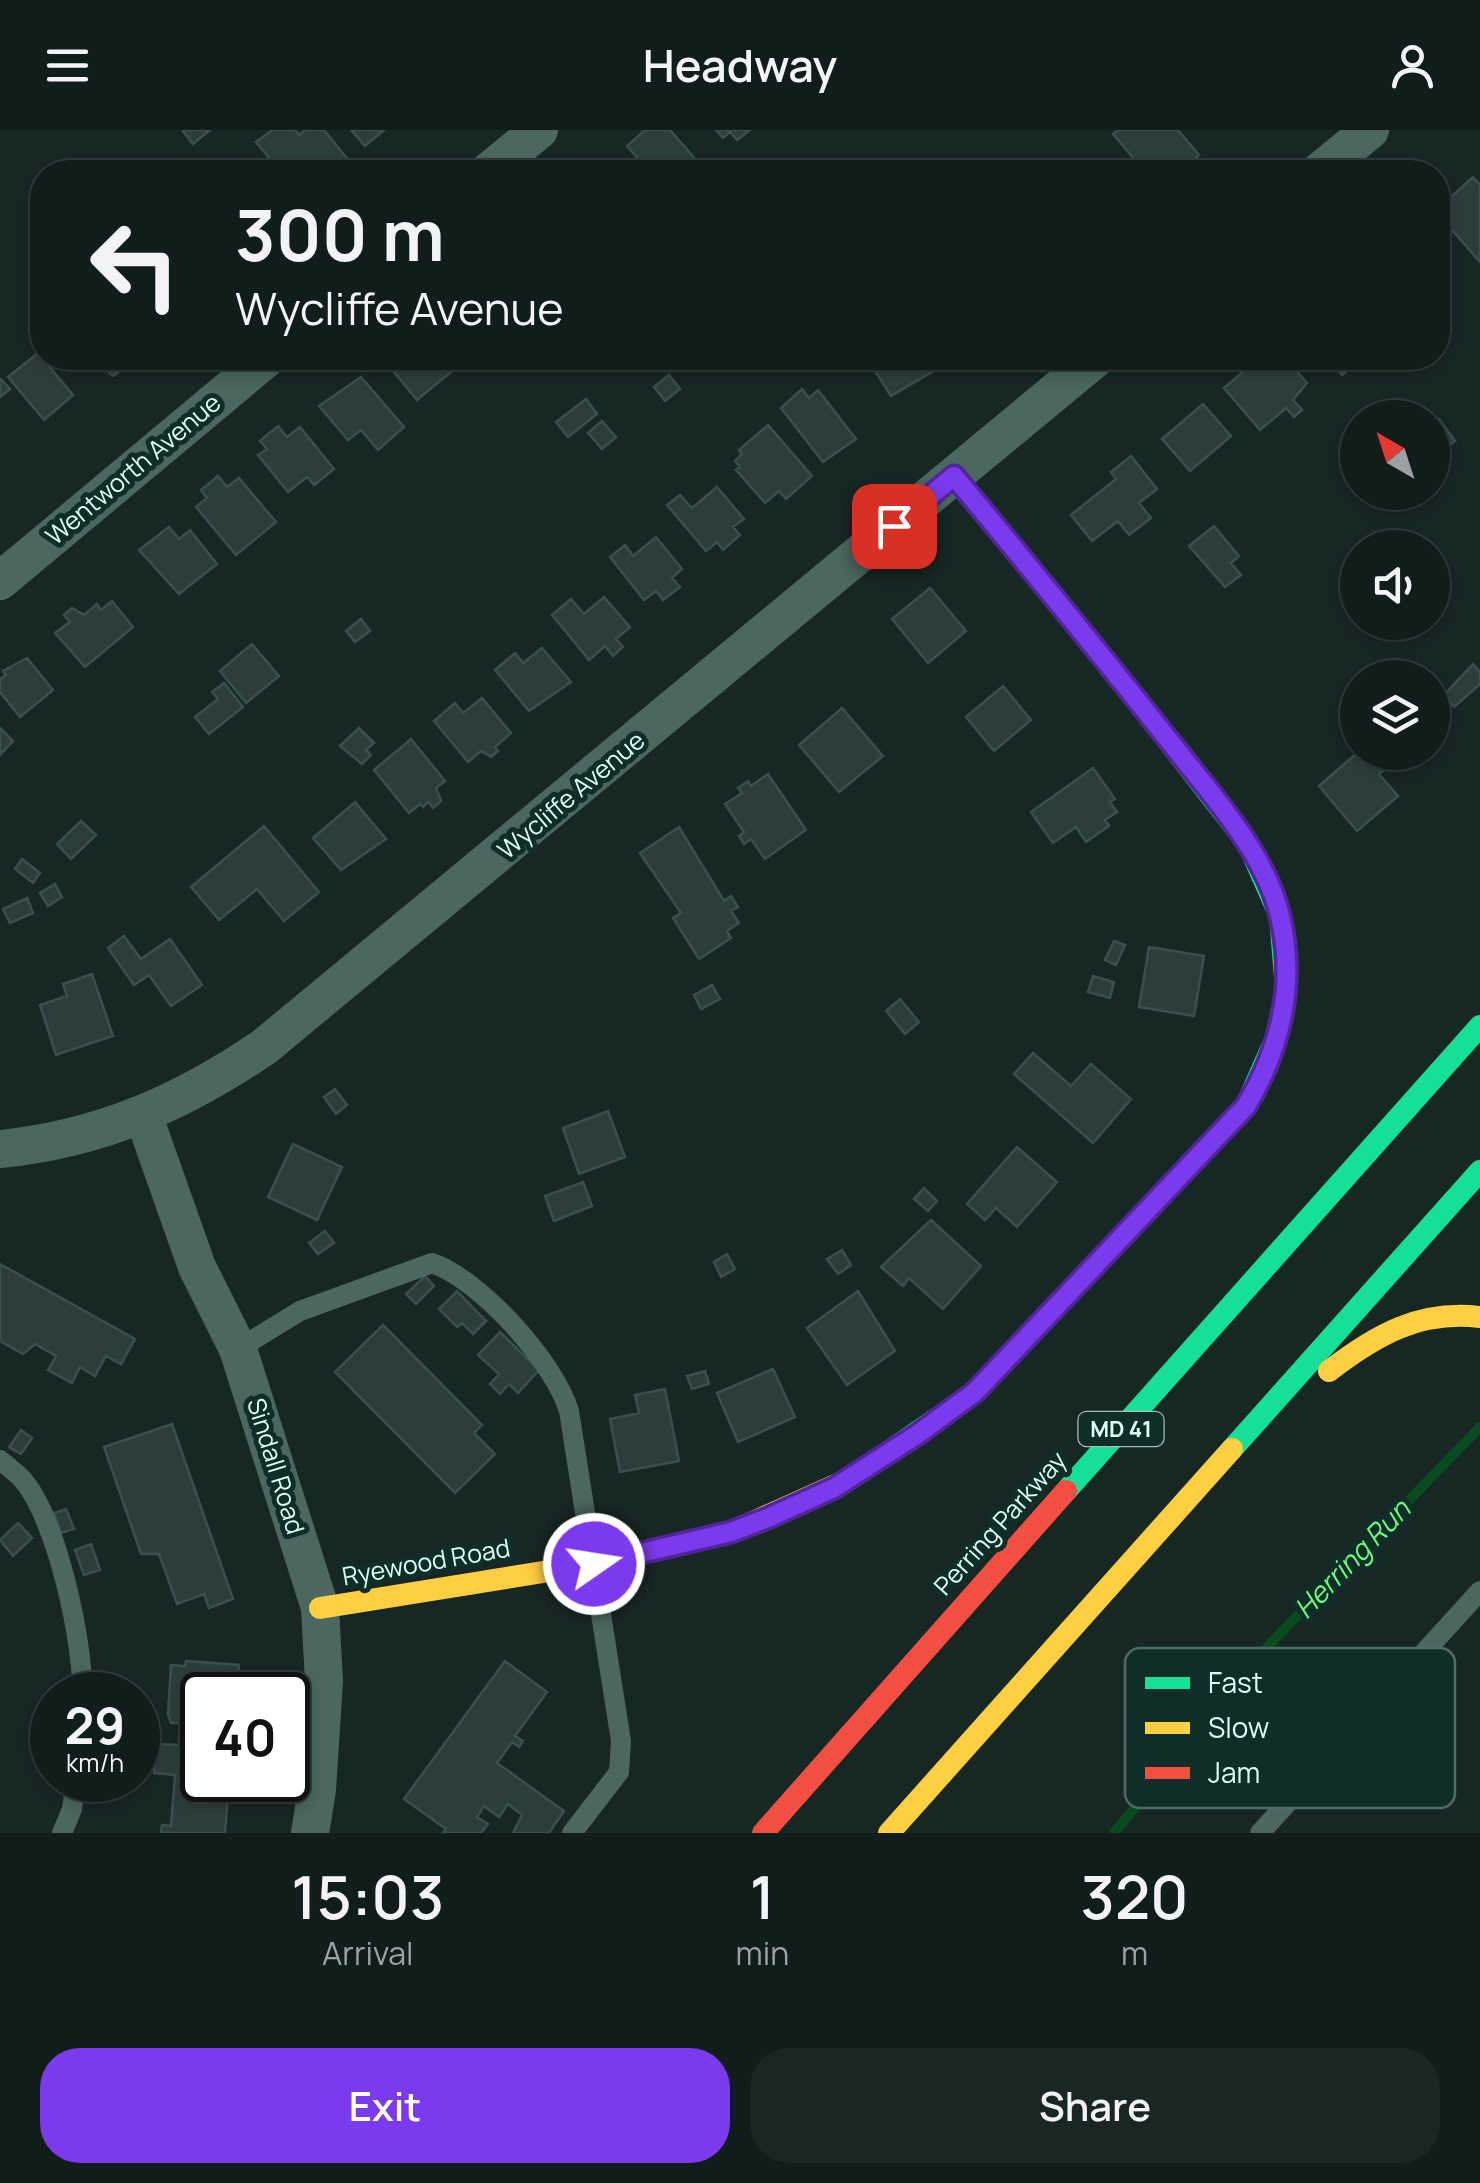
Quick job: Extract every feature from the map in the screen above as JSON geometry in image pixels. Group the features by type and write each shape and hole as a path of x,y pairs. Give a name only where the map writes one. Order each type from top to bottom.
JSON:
{"main road":[{"name":"Ryewood Road","path":"320,1608 594,1564 731,1532 818,1496 866,1470 975,1392 1246,1106 1268,1069 1282,1024 1286,971 1280,914 1259,865 1204,784 954,476"},
{"name":"Perring Parkway","path":"763,1833 1480,1026"},
{"path":"888,1833 1480,1171"},
{"path":"1236,1444 1360,1346 1406,1320 1451,1311 1480,1316"}],"street":[{"path":"503,160 539,130"},
{"path":"1333,160 1370,130"},
{"name":"Wentworth Avenue","path":"0,581 253,370"},
{"name":"Wycliffe Avenue","path":"0,1149 103,1130 144,1117 218,1079 280,1035 1082,370"},
{"name":"Sindall Road","path":"144,1117 197,1267 238,1349 320,1608 324,1682 317,1790 310,1833"}],"lane":[{"path":"238,1349 300,1311 401,1270 432,1263 452,1270 547,1365 563,1390 621,1741 619,1772 572,1833"},
{"path":"0,1460 25,1481 57,1557 74,1614 80,1672"},
{"path":"1428,1648 1480,1591"},
{"path":"62,1833 73,1802"},
{"path":"1260,1833 1283,1808"}],"building":[{"path":"182,130 210,130 193,144"},
{"path":"272,130 295,130 299,135 305,130 324,130 348,160 271,160 256,142"},
{"path":"351,130 384,130 365,146"},
{"path":"645,130 670,130 696,160 639,160 627,146"},
{"path":"716,130 750,130 737,140 730,132 723,138"},
{"path":"1118,130 1178,130 1199,155 1193,160 1135,160 1113,134"},
{"path":"1473,177 1480,185 1480,262 1450,228 1450,198"},
{"path":"30,359 30,370 52,370 73,395 44,420 8,377"},
{"path":"392,370 453,370 417,400"},
{"path":"875,370 935,370 891,396"},
{"path":"1245,370 1296,370 1307,383 1293,400 1302,410 1294,417 1286,408 1260,430 1224,388"},
{"path":"669,375 680,389 665,401 654,387"},
{"path":"361,377 404,427 378,450 361,430 348,440 319,406"},
{"path":"0,380 10,389 0,397"},
{"path":"802,389 809,398 818,390 856,439 823,462 781,408"},
{"path":"586,399 597,414 568,437 556,422"},
{"path":"1203,404 1231,436 1190,471 1162,439"},
{"path":"602,421 616,437 602,449 588,433"},
{"path":"768,425 812,476 786,499 779,491 765,503 736,470 740,467 735,461 742,454 739,450"},
{"path":"278,426 287,437 300,427 334,469 314,485 307,477 288,492 258,455 267,449 260,441"},
{"path":"1131,456 1157,489 1139,503 1151,518 1129,535 1118,521 1092,541 1071,515 1116,479 1111,472"},
{"path":"218,476 227,487 239,478 276,522 236,555 196,507 207,498 201,490"},
{"path":"717,487 744,519 733,527 740,535 723,550 717,542 706,551 667,505 680,495 692,508"},
{"path":"1214,526 1239,556 1231,563 1241,575 1225,587 1189,546"},
{"path":"169,527 179,539 190,530 217,564 179,594 139,550"},
{"path":"656,537 682,569 672,578 680,587 663,600 656,591 644,600 610,557 625,545 633,556"},
{"path":"930,588 966,631 928,663 892,619"},
{"path":"604,597 630,627 616,639 623,647 613,656 605,646 589,660 552,615 571,599 584,614"},
{"path":"112,601 133,627 85,667 55,633 70,622 64,615 72,608 84,615 97,604 101,610"},
{"path":"361,619 370,631 355,642 346,631"},
{"path":"252,644 279,676 246,703 220,671"},
{"path":"542,648 571,682 529,711 495,670 515,653 523,663"},
{"path":"27,658 53,690 20,717 0,692 0,679 6,675 3,671"},
{"path":"1473,664 1480,672 1480,684 1454,707 1450,703 1450,689"},
{"path":"224,683 243,707 209,734 195,717 218,699 212,692"},
{"path":"1003,686 1031,720 994,751 966,717"},
{"path":"482,698 511,733 495,747 498,751 491,757 481,751 468,762 434,721 455,703 463,713"},
{"path":"842,708 883,756 839,792 799,745"},
{"path":"0,728 13,741 0,755"},
{"path":"359,728 374,743 366,750 371,755 362,764 340,746"},
{"path":"411,739 445,781 436,788 441,801 433,808 428,802 423,807 420,804 409,813 374,770"},
{"path":"1093,768 1115,799 1110,802 1117,812 1105,820 1109,826 1086,842 1076,827 1053,843 1031,812"},
{"path":"1340,768 1384,770 1379,774 1398,796 1357,831 1319,786"},
{"path":"768,774 806,830 765,859 751,839 744,844 739,836 744,832 725,804 742,793 738,788 748,781 751,786"},
{"path":"355,802 386,839 341,870 313,838"},
{"path":"81,821 96,835 71,859 57,844"},
{"path":"264,826 319,892 284,921 257,889 219,920 191,887"},
{"path":"679,827 724,901 731,896 738,907 731,911 739,923 727,931 731,938 699,959 673,918 681,913 640,853"},
{"path":"22,859 40,873 33,883 15,869"},
{"path":"55,884 62,897 48,906 40,893"},
{"path":"27,898 33,913 10,923 3,909"},
{"path":"124,936 141,959 170,939 202,985 171,1006 149,975 134,985 108,948"},
{"path":"1114,941 1125,945 1116,965 1105,960"},
{"path":"1149,947 1204,956 1194,1016 1139,1007"},
{"path":"92,974 113,1036 56,1055 40,1005 67,996 63,984"},
{"path":"1093,976 1114,982 1110,998 1088,992"},
{"path":"712,985 720,999 701,1009 694,995"},
{"path":"900,999 919,1022 905,1034 886,1011"},
{"path":"1033,1053 1071,1086 1091,1064 1131,1099 1093,1143 1014,1074"},
{"path":"335,1089 347,1105 336,1114 324,1097"},
{"path":"608,1111 625,1157 579,1174 563,1128"},
{"path":"293,1144 342,1167 317,1220 268,1197"},
{"path":"1017,1147 1057,1182 1017,1227 996,1208 985,1220 967,1204"},
{"path":"583,1182 592,1206 554,1221 545,1196"},
{"path":"924,1188 937,1201 928,1211 914,1199"},
{"path":"931,1220 981,1266 943,1309 909,1278 903,1286 881,1267"},
{"path":"325,1231 334,1243 318,1254 309,1243"},
{"path":"842,1250 851,1265 838,1274 827,1259"},
{"path":"727,1254 735,1269 721,1277 714,1262"},
{"path":"0,1264 135,1339 121,1364 106,1356 95,1376 80,1367 72,1383 48,1370 56,1356 35,1344 23,1354 0,1341"},
{"path":"425,1276 434,1286 416,1304 406,1294"},
{"path":"457,1291 486,1321 473,1334 462,1323 457,1327 439,1309"},
{"path":"858,1291 895,1351 847,1385 807,1328"},
{"path":"383,1325 482,1425 474,1433 495,1454 455,1493 335,1372"},
{"path":"500,1332 539,1370 518,1393 509,1384 500,1394 490,1384 499,1374 478,1355"},
{"path":"773,1369 795,1417 738,1442 717,1393"},
{"path":"705,1371 709,1384 692,1389 687,1376"},
{"path":"665,1389 679,1461 620,1472 610,1419 639,1413 635,1395"},
{"path":"172,1424 233,1599 209,1608 204,1594 177,1604 159,1554 141,1554 104,1447"},
{"path":"21,1430 32,1438 21,1454 9,1447"},
{"path":"66,1509 74,1529 61,1533 54,1513"},
{"path":"18,1523 32,1538 13,1556 0,1540"},
{"path":"91,1544 100,1570 84,1575 75,1550"},
{"path":"186,1661 239,1665 238,1672 180,1672 180,1723 171,1723 171,1665 185,1666"},
{"path":"505,1661 547,1692 515,1736 523,1741 519,1747 512,1742 497,1763 564,1811 549,1833 513,1833 522,1815 508,1804 499,1817 484,1806 477,1817 488,1824 481,1833 443,1833 446,1829 404,1799"},
{"path":"180,1734 180,1802 227,1802 225,1833 161,1833 162,1825 171,1826 175,1775 160,1774 160,1744 179,1745"}],"waterway":[{"name":"Herring Run","path":"1267,1648 1480,1427"},
{"name":"Herring Run","path":"1114,1833 1135,1808"}],"traffic: fast":[{"path":"849,1479 975,1392 1246,1106 1276,1038 1286,990 1280,916 1248,844 1088,638 953,477"},
{"path":"1066,1491 1480,1026"},
{"path":"1232,1449 1480,1171"}],"traffic: slow":[{"path":"1329,1371 1399,1328 1437,1317 1480,1317"},
{"path":"889,1833 1232,1449"},
{"path":"320,1608 593,1564 731,1532 849,1479"}],"traffic: jam":[{"path":"763,1833 1066,1491"}],"route":[{"path":"594,1564 731,1532 770,1517 866,1470 975,1392 1246,1106 1268,1069 1282,1024 1286,971 1280,914 1259,865 1216,800 954,476 894,526"}]}
